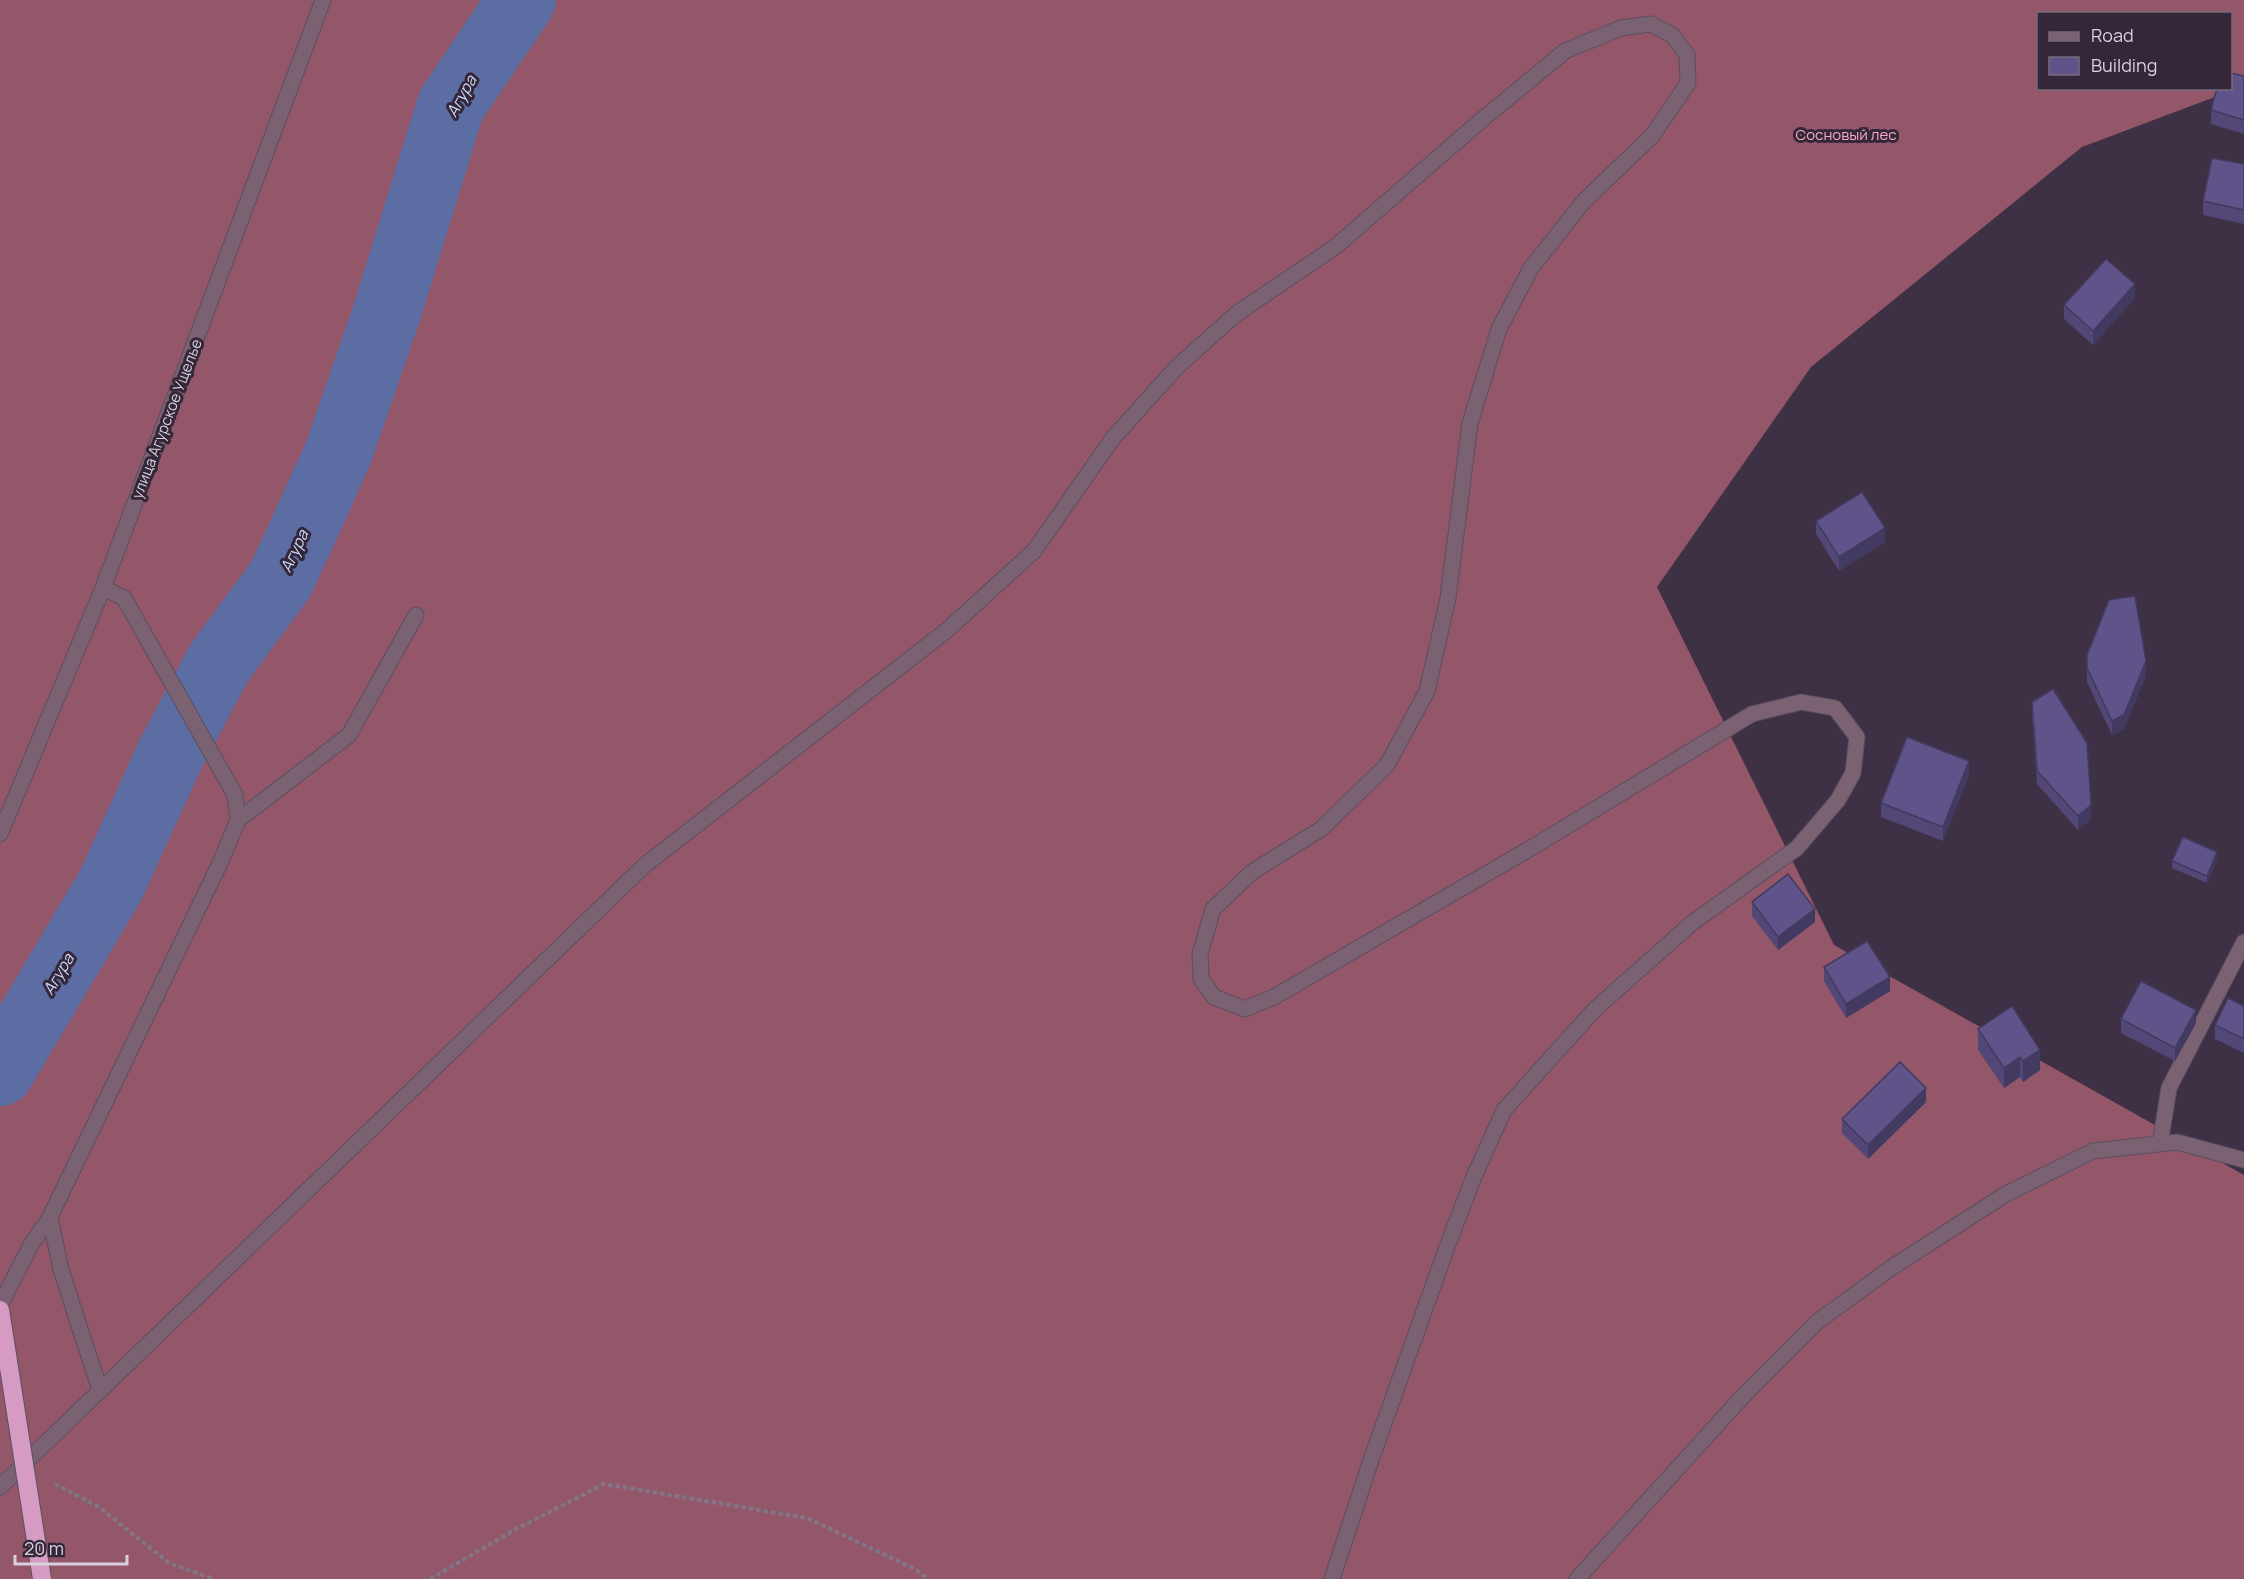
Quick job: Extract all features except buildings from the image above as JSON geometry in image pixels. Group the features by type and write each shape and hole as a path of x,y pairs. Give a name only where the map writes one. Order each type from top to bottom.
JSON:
{"highway":[{"path":"0,1310 42,1579"}],"street":[{"name":"улица Агурское Ущелье","path":"0,834 103,588 323,0"},
{"path":"5,1483 645,865 946,631 1034,551 1113,438 1177,367 1236,314 1335,247 1565,51 1621,28 1651,24 1672,35 1687,55 1688,83 1652,136 1585,200 1531,268 1499,329 1470,423 1448,598 1427,691 1387,765 1321,829 1252,872 1213,909 1200,954 1201,979 1214,997 1245,1010 1274,997 1531,848 1752,714 1801,702 1835,708 1857,737 1853,773 1838,800 1797,848 1692,922 1595,1009 1503,1110 1447,1246 1372,1457 1332,1579"},
{"path":"103,588 124,598 235,795 238,820"},
{"path":"0,1305 32,1243 50,1217 201,906 238,820 349,735 416,615"},
{"path":"2160,1144 2169,1088 2244,942"},
{"path":"1577,1579 1745,1394 1817,1322 1892,1268 2006,1194 2093,1151 2177,1142 2244,1160"},
{"path":"50,1217 61,1270 100,1390"}],"path":[{"path":"5,1483 57,1484 99,1508 169,1563 214,1579"},
{"path":"430,1579 516,1529 604,1484 807,1518 915,1569 928,1579"}],"green space":[{"name":"Сосновый лес","path":"0,0 2244,0 2244,86 2082,147 1811,367 1657,587 1834,945 2244,1175 2244,1579 0,1579"}],"waterway":[{"name":"Агура","path":"0,1072 112,883 169,757 219,663 281,579 338,454 387,312 451,105 522,0"}]}
